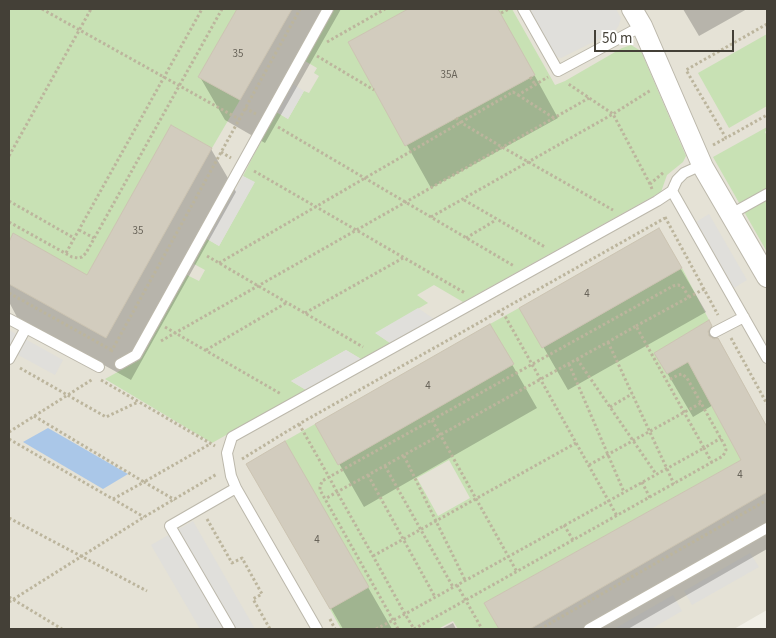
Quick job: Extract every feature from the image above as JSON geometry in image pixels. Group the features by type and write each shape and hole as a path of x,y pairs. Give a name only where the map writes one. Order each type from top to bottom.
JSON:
{"street":[{"path":"632,9 642,26 704,167 767,277"}],"lane":[{"path":"120,364 136,355 266,120 308,50 328,9"},
{"path":"523,9 558,71 642,26"},
{"path":"317,629 236,488 227,453 232,437 627,218 672,191 677,180 684,173 695,168 704,167"},
{"path":"672,191 767,358"},
{"path":"731,214 767,194"},
{"path":"715,332 744,317"},
{"path":"9,319 99,367"},
{"path":"13,362 26,328"},
{"path":"230,629 170,526 236,488"},
{"path":"589,629 767,528"}],"path":[{"path":"42,9 239,119"},
{"path":"9,156 91,9"},
{"path":"66,254 202,9"},
{"path":"9,222 66,254 78,258 86,253 222,9"},
{"path":"9,293 112,350 300,9"},
{"path":"308,50 385,9"},
{"path":"501,13 508,9"},
{"path":"431,218 612,114 666,80 767,24"},
{"path":"284,37 374,90"},
{"path":"686,70 726,138 767,115"},
{"path":"518,95 558,71 565,81 612,114 650,184"},
{"path":"530,77 535,84"},
{"path":"398,368 219,263 513,92 554,118"},
{"path":"136,355 589,98"},
{"path":"245,108 546,285"},
{"path":"456,118 645,230"},
{"path":"221,152 505,316 617,516"},
{"path":"463,200 559,256"},
{"path":"9,201 74,238"},
{"path":"9,602 144,517 299,424 665,218 767,404"},
{"path":"466,238 497,220"},
{"path":"79,230 94,238"},
{"path":"305,314 403,258"},
{"path":"398,629 325,499 320,487 322,481 673,286 682,286 689,297"},
{"path":"325,499 704,289"},
{"path":"206,350 286,303"},
{"path":"135,310 317,414"},
{"path":"636,326 712,463"},
{"path":"608,342 674,484"},
{"path":"577,359 656,474"},
{"path":"13,362 106,417 138,402"},
{"path":"568,364 624,492"},
{"path":"299,424 413,629 724,456 725,446 685,376 682,374 678,375 667,381"},
{"path":"9,432 96,377 227,453"},
{"path":"610,407 632,394"},
{"path":"588,465 701,402"},
{"path":"34,416 175,500"},
{"path":"432,420 517,572"},
{"path":"376,629 721,438"},
{"path":"9,439 144,517"},
{"path":"113,500 210,444"},
{"path":"373,556 576,444"},
{"path":"404,456 465,580"},
{"path":"385,466 453,587"},
{"path":"368,475 436,597"},
{"path":"642,482 650,498"},
{"path":"540,629 767,500"},
{"path":"201,508 232,563 242,558 258,586 262,594 253,599 270,629"},
{"path":"9,518 147,591"},
{"path":"564,525 573,540"},
{"path":"457,585 482,629"},
{"path":"9,597 62,629"},
{"path":"326,612 336,629"}],"shaded area":[{"path":"9,9 767,9 767,610 734,629 9,629"},
{"path":"528,9 616,9 621,18 615,31 561,58 554,54"},
{"path":"293,84 304,91 288,119 277,112"},
{"path":"243,176 255,182 219,246 207,239"},
{"path":"709,214 747,280 734,288 696,222"},
{"path":"418,308 434,319 390,343 375,333"},
{"path":"9,330 63,360 55,375 9,350"},
{"path":"346,350 361,359 306,390 291,381"},
{"path":"193,521 255,629 200,629 151,545"},
{"path":"750,553 759,567 692,605 684,591"},
{"path":"673,595 682,611 651,629 614,629"}],"green space":[{"path":"9,9 237,9 198,77 240,100 212,148 171,125 87,275 14,234 9,242"},
{"path":"333,9 408,9 348,42 405,145 534,75 498,9 512,9 555,85 622,48 631,45 641,51 686,156 683,162 667,175 661,192 463,302 434,285 417,295 428,303 376,333 390,343 361,359 346,350 291,381 306,390 212,443 105,379 141,359 187,275 199,281 205,270 194,264 207,239 219,246 254,183 243,176 276,112 288,119 304,91 309,93 319,76 314,73 317,68 305,61"},
{"path":"767,34 767,106 729,128 698,73"},
{"path":"767,127 765,132 767,136 767,252 713,157"},
{"path":"682,268 709,320 654,353 667,374 688,362 741,460 484,603 499,629 458,629 453,621 438,629 341,629 330,609 368,587 285,441 315,424 338,465 513,364 490,324 519,308 543,348","holes":["449,460 470,498 438,516 417,478"]}],"water":[{"path":"48,428 128,474 103,489 23,442"}],"building":[{"path":"237,9 292,9 240,100 198,77"},
{"path":"408,9 498,9 535,75 405,146 348,42"},
{"path":"171,125 212,148 106,338 9,284 9,242 13,233 87,275"},
{"path":"659,228 682,268 542,348 519,308"},
{"path":"709,320 712,326 708,331 709,336 714,339 718,338 767,427 767,492 530,629 499,629 484,603 741,460 688,362 667,374 654,353"},
{"path":"490,324 514,364 338,465 315,424"},
{"path":"285,441 369,587 330,609 246,464"}]}
